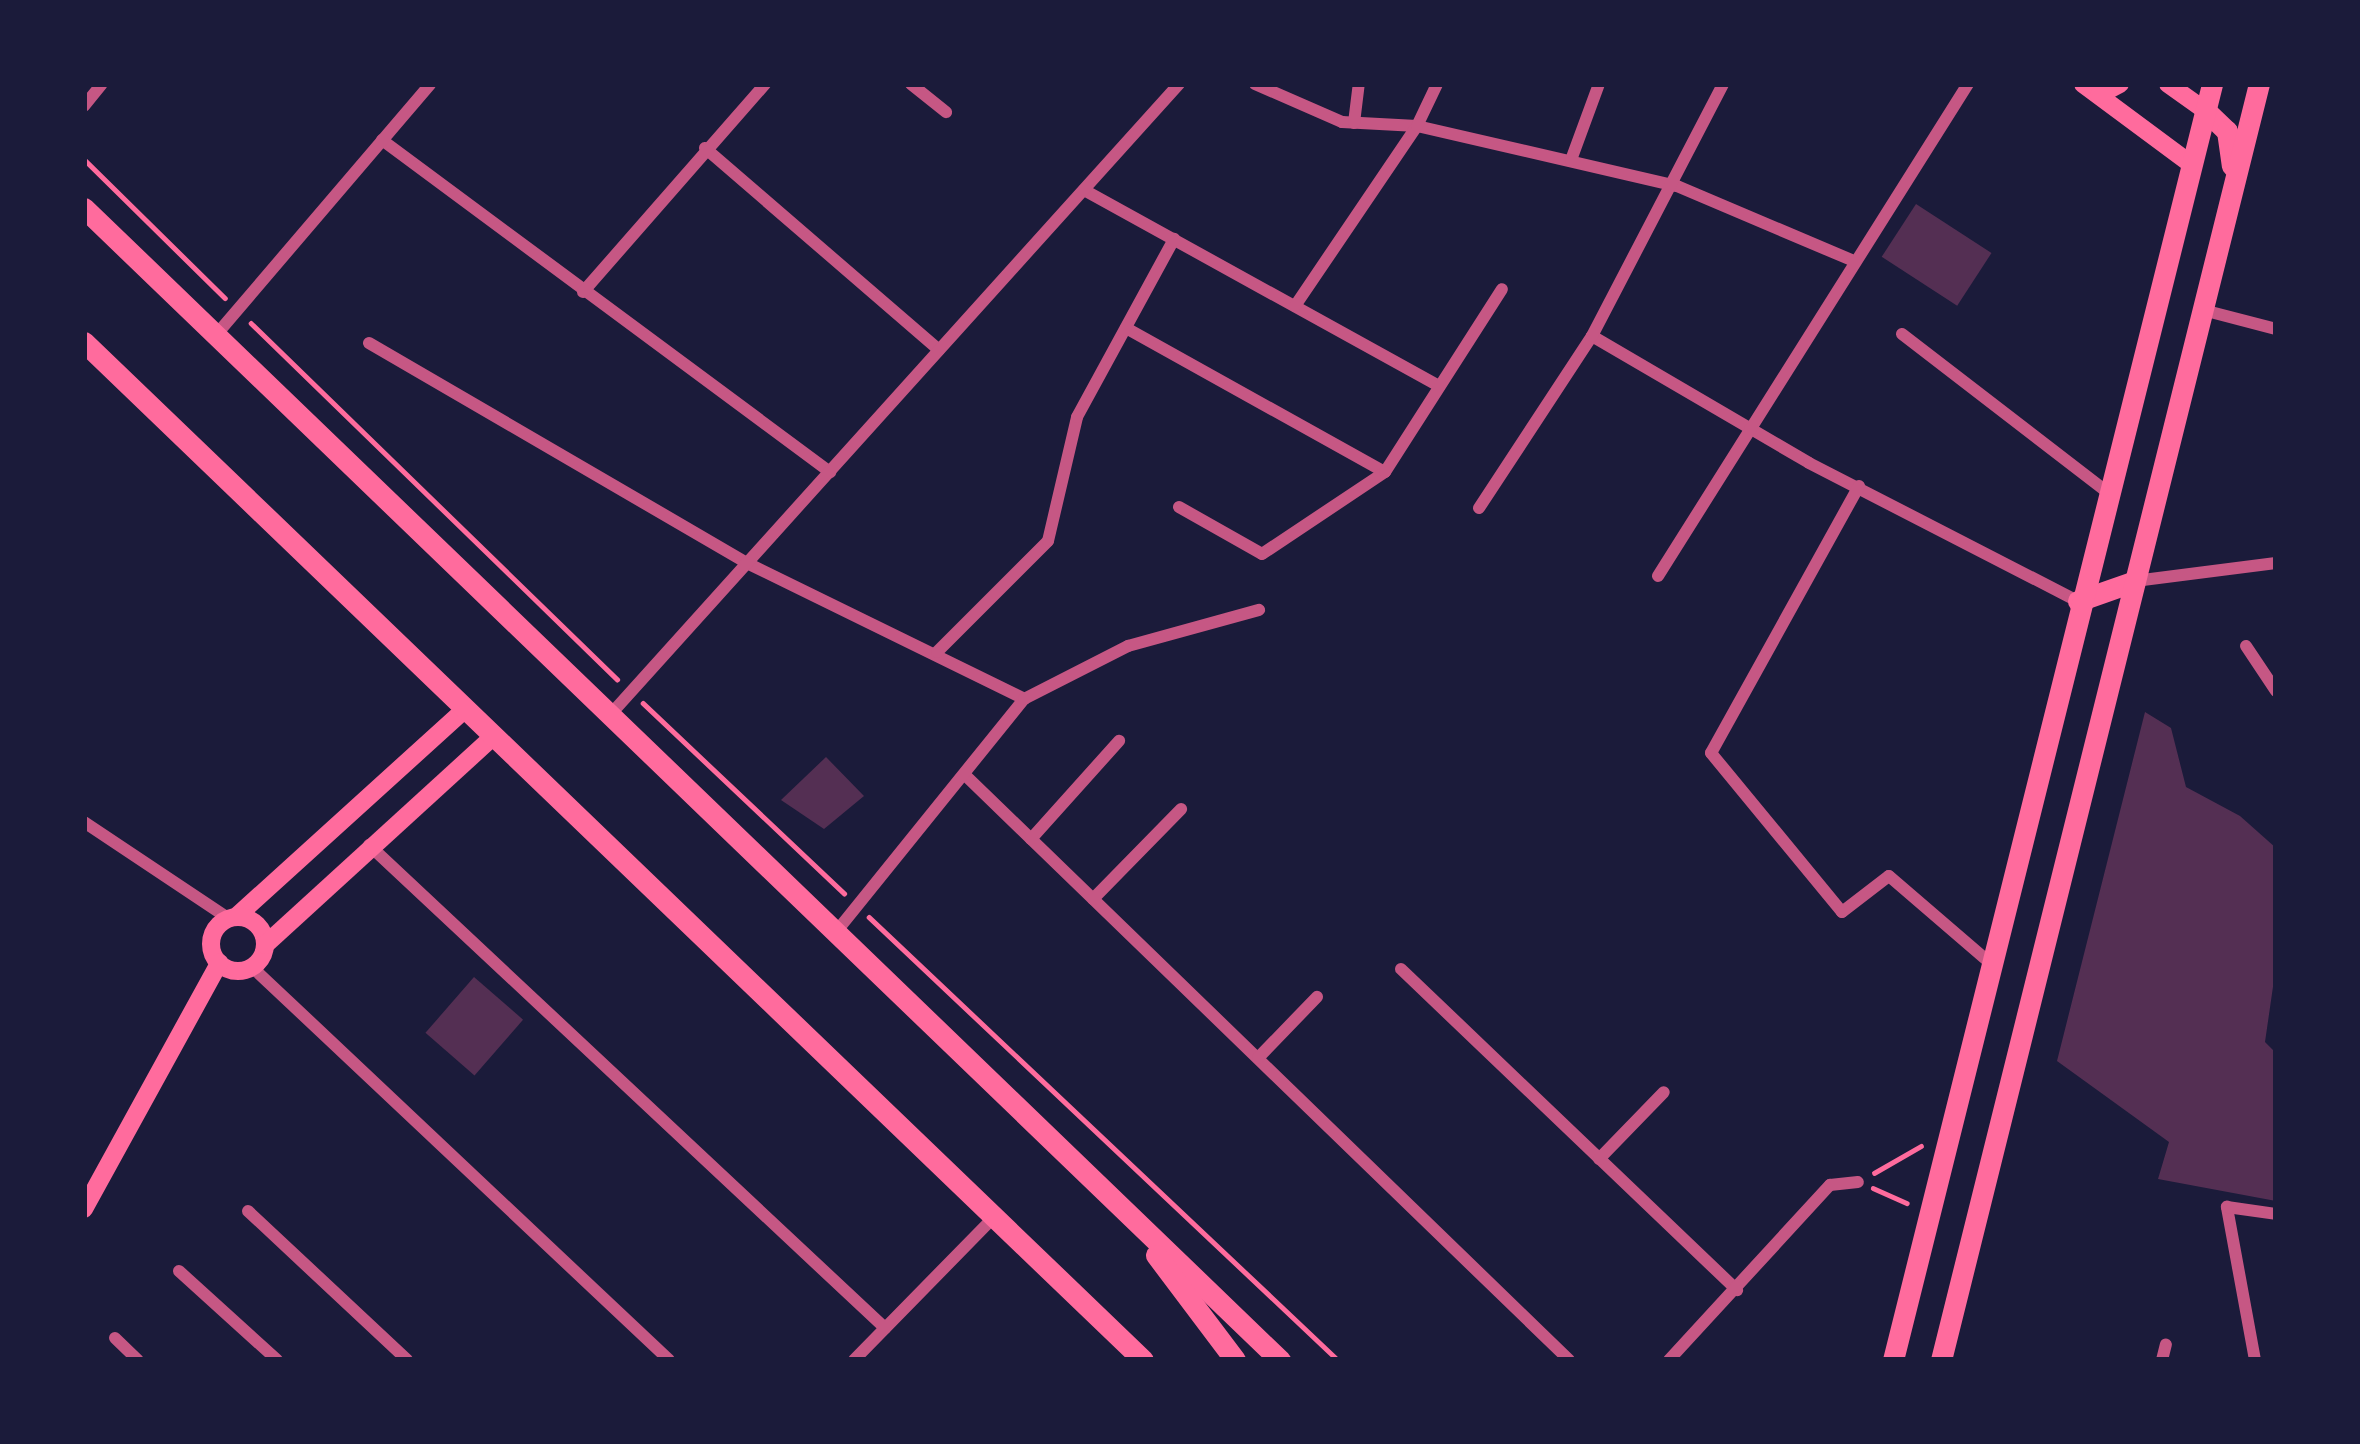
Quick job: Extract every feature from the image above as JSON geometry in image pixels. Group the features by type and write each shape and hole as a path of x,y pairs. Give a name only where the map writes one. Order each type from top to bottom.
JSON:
{"main road":[{"path":"2091,89 2120,84"},
{"path":"2168,84 2227,131 2234,185"},
{"path":"1893,1360 2078,601 2212,84"},
{"path":"1941,1360 2259,84"},
{"path":"2091,89 2192,165"},
{"path":"84,208 1280,1360"},
{"path":"84,342 1143,1360"},
{"path":"2078,601 2135,580"},
{"path":"84,1209 219,963 211,938 465,709"},
{"path":"219,963 252,967 265,945 368,844 494,736"},
{"path":"232,917 254,921 265,945"},
{"path":"1114,1200 1235,1360"}],"street":[{"path":"84,106 102,84"},
{"path":"215,335 430,84"},
{"path":"583,292 765,84"},
{"path":"911,84 946,112"},
{"path":"610,715 1179,84"},
{"path":"1255,84 1354,123 1417,126 1677,186 1852,260"},
{"path":"1354,123 1359,84"},
{"path":"1295,306 1417,126 1436,84"},
{"path":"1571,160 1599,84"},
{"path":"1479,508 1592,336 1677,186 1723,84"},
{"path":"1658,576 1748,423 1968,84"},
{"path":"382,140 830,472"},
{"path":"705,148 939,350"},
{"path":"1084,190 1439,386"},
{"path":"938,652 1048,542 1077,417 1174,239"},
{"path":"1179,507 1262,554 1385,472 1502,290"},
{"path":"2203,310 2276,329"},
{"path":"1126,328 1385,472"},
{"path":"1902,334 2107,492"},
{"path":"1592,336 1859,486 2078,601"},
{"path":"369,343 747,563 938,652 1024,699"},
{"path":"1859,486 1711,753 1842,913 1889,876 1990,963"},
{"path":"2135,580 2276,563"},
{"path":"836,932 1024,699 1128,646 1259,610"},
{"path":"2246,646 2276,691"},
{"path":"1030,839 1119,741"},
{"path":"965,775 1569,1360"},
{"path":"1093,899 1181,809"},
{"path":"84,822 232,917"},
{"path":"368,844 885,1328"},
{"path":"252,967 669,1360"},
{"path":"1401,969 1737,1290"},
{"path":"1258,1058 1317,998"},
{"path":"1599,1159 1664,1092"},
{"path":"1669,1360 1830,1185 1858,1182"},
{"path":"2255,1360 2227,1207 2276,1214"},
{"path":"248,1210 407,1360"},
{"path":"854,1360 994,1217"},
{"path":"179,1271 277,1360"},
{"path":"115,1338 138,1360"},
{"path":"2162,1360 2166,1344"}],"path":[{"path":"84,159 631,692 1338,1360"},
{"path":"1858,1182 1949,1131"},
{"path":"1858,1182 1929,1212"}],"building":[{"path":"1916,204 1991,253 1957,306 1882,257"},
{"path":"2145,712 2171,728 2186,787 2240,816 2276,848 2276,966 2265,1042 2276,1053 2276,1201 2158,1179 2169,1142 2057,1061"},
{"path":"826,757 864,796 824,829 781,800"},
{"path":"474,977 523,1020 475,1075 425,1033"}]}
